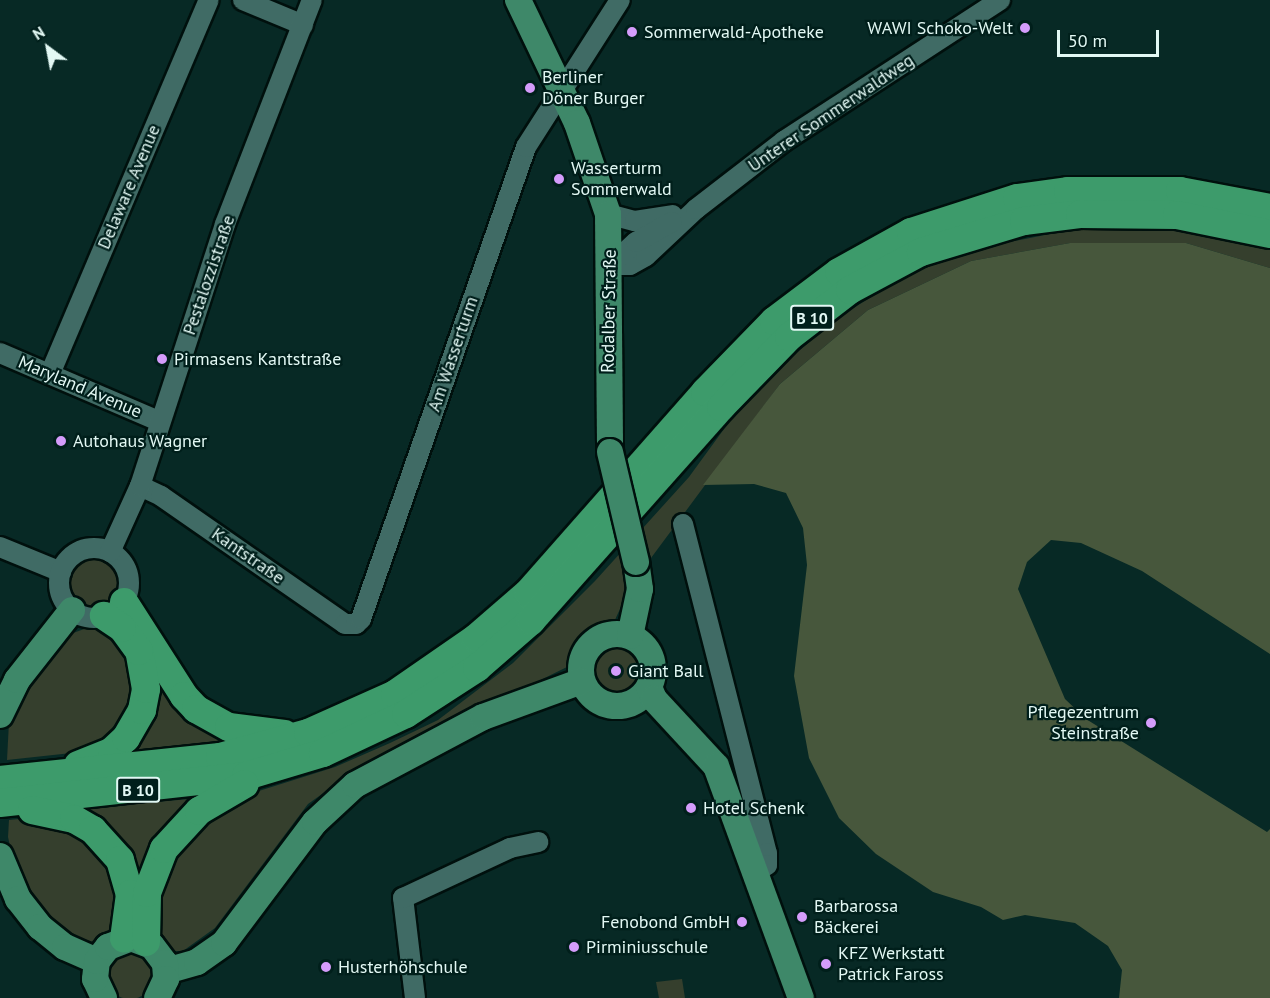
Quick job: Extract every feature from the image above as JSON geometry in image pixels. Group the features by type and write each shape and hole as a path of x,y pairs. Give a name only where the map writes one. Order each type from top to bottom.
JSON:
{"highway":[{"name":"B 10","path":"0,780 184,764 256,749 308,733 395,694 505,615 555,566 750,343 801,298 876,249 953,216 1017,198 1068,191 1180,191 1270,208"},
{"name":"B 10","path":"0,803 208,783 275,769 358,739 406,714 505,645 575,576 763,362 815,316 886,269 963,237 1024,221 1080,214 1178,215 1270,234"},
{"path":"114,609 183,696 211,720 252,733 308,733"},
{"path":"42,776 112,751 126,738 142,710 145,672 139,651 122,628 114,609"},
{"path":"135,940 147,892 164,849 199,811 275,769"},
{"path":"0,808 56,813 74,819 108,845 120,860 130,894 135,940"}],"main road":[{"name":"Rodalber Straße","path":"518,0 561,87 591,158 608,214 611,265 607,338 610,452 636,562 640,589 630,636"},
{"path":"0,715 17,680 72,610"},
{"path":"640,695 608,705 596,700 582,681 580,670 588,648 607,635 630,636 651,657 640,695 643,707 686,750 729,803 801,998"},
{"path":"166,971 197,962 224,943 315,822 355,785 483,717 582,681"},
{"path":"0,856 14,892 40,927 65,947 97,961"},
{"path":"104,998 95,979 97,961 108,947 135,940 157,950 166,971 164,987 157,998"}],"street":[{"name":"Delaware Avenue","path":"50,374 208,0"},
{"path":"243,0 303,25"},
{"name":"Pestalozzistraße","path":"110,552 140,486 159,421 225,224 312,0"},
{"name":"Am Wasserturm","path":"356,624 364,610 517,168 561,87 620,0"},
{"name":"Unterer Sommerwaldweg","path":"611,265 636,242 696,209 784,141 1000,0"},
{"name":"Unterer Sommerwaldweg","path":"608,214 635,221 696,209"},
{"name":"Maryland Avenue","path":"0,353 159,421"},
{"name":"Kantstraße","path":"140,486 161,496 338,619 356,624"},
{"path":"682,524 767,853 767,865 756,872"},
{"path":"0,547 61,572"},
{"path":"81,551 110,552 119,559 129,579 114,609 93,618 72,610 60,592 61,572 81,551"},
{"path":"415,998 403,898 502,852 538,842"}],"green space":[{"path":"1157,227 1204,232 1270,250 1270,268 1186,243 1070,243 971,261 868,310 780,384 631,585 614,622 581,640 570,653 567,667 353,772 308,804 215,928 183,951 171,951 156,936 165,862 230,800 335,767 438,720 513,663 595,581 689,477 732,418 794,355 839,317 897,281 936,263 984,247 1080,228"},
{"path":"1070,243 1186,243 1270,268 1270,654 1142,571 1081,543 1051,540 1027,562 1018,589 1065,699 1086,719 1267,832 1270,829 1270,998 1119,998 1122,970 1108,946 1075,923 1025,915 1003,920 981,907 933,892 876,854 839,818 809,758 794,676 807,565 803,528 786,493 754,484 703,485 780,384 868,310 971,261"},
{"path":"88,559 98,559 110,566 117,578 117,588 110,600 98,607 88,607 73,596 69,588 69,578 80,563"},
{"path":"87,628 103,628 129,650 137,686 124,725 90,751 7,760 9,722 14,706 43,663 73,633"},
{"path":"611,647 621,647 636,657 640,671 639,680 630,691 621,695 611,695 596,685 592,676 592,666 602,651"},
{"path":"148,654 229,741 123,755"},
{"path":"200,798 138,897 80,809"},
{"path":"29,818 76,828 119,881 110,938 93,942 65,933 38,912 12,855 8,837 9,820"},
{"path":"130,951 147,958 154,975 147,992 130,999 113,992 106,975 113,958"},
{"path":"682,979 685,998 659,998 656,982"}],"place":[{"name":"WAWI Schoko-Welt","path":"1025,28"},
{"name":"Sommerwald-Apotheke","path":"632,32"},
{"name":"Berliner Döner Burger","path":"530,88"},
{"name":"Wasserturm Sommerwald","path":"559,179"},
{"name":"Pirmasens Kantstraße","path":"162,359"},
{"name":"Autohaus Wagner","path":"61,441"},
{"name":"Giant Ball","path":"616,671"},
{"name":"Pflegezentrum Steinstraße","path":"1151,723"},
{"name":"Hotel Schenk","path":"691,808"},
{"name":"Barbarossa Bäckerei","path":"802,917"},
{"name":"Fenobond GmbH","path":"742,922"},
{"name":"Pirminiusschule","path":"574,947"},
{"name":"KFZ Werkstatt Patrick Faross","path":"826,964"},
{"name":"Husterhöhschule","path":"326,967"}]}
